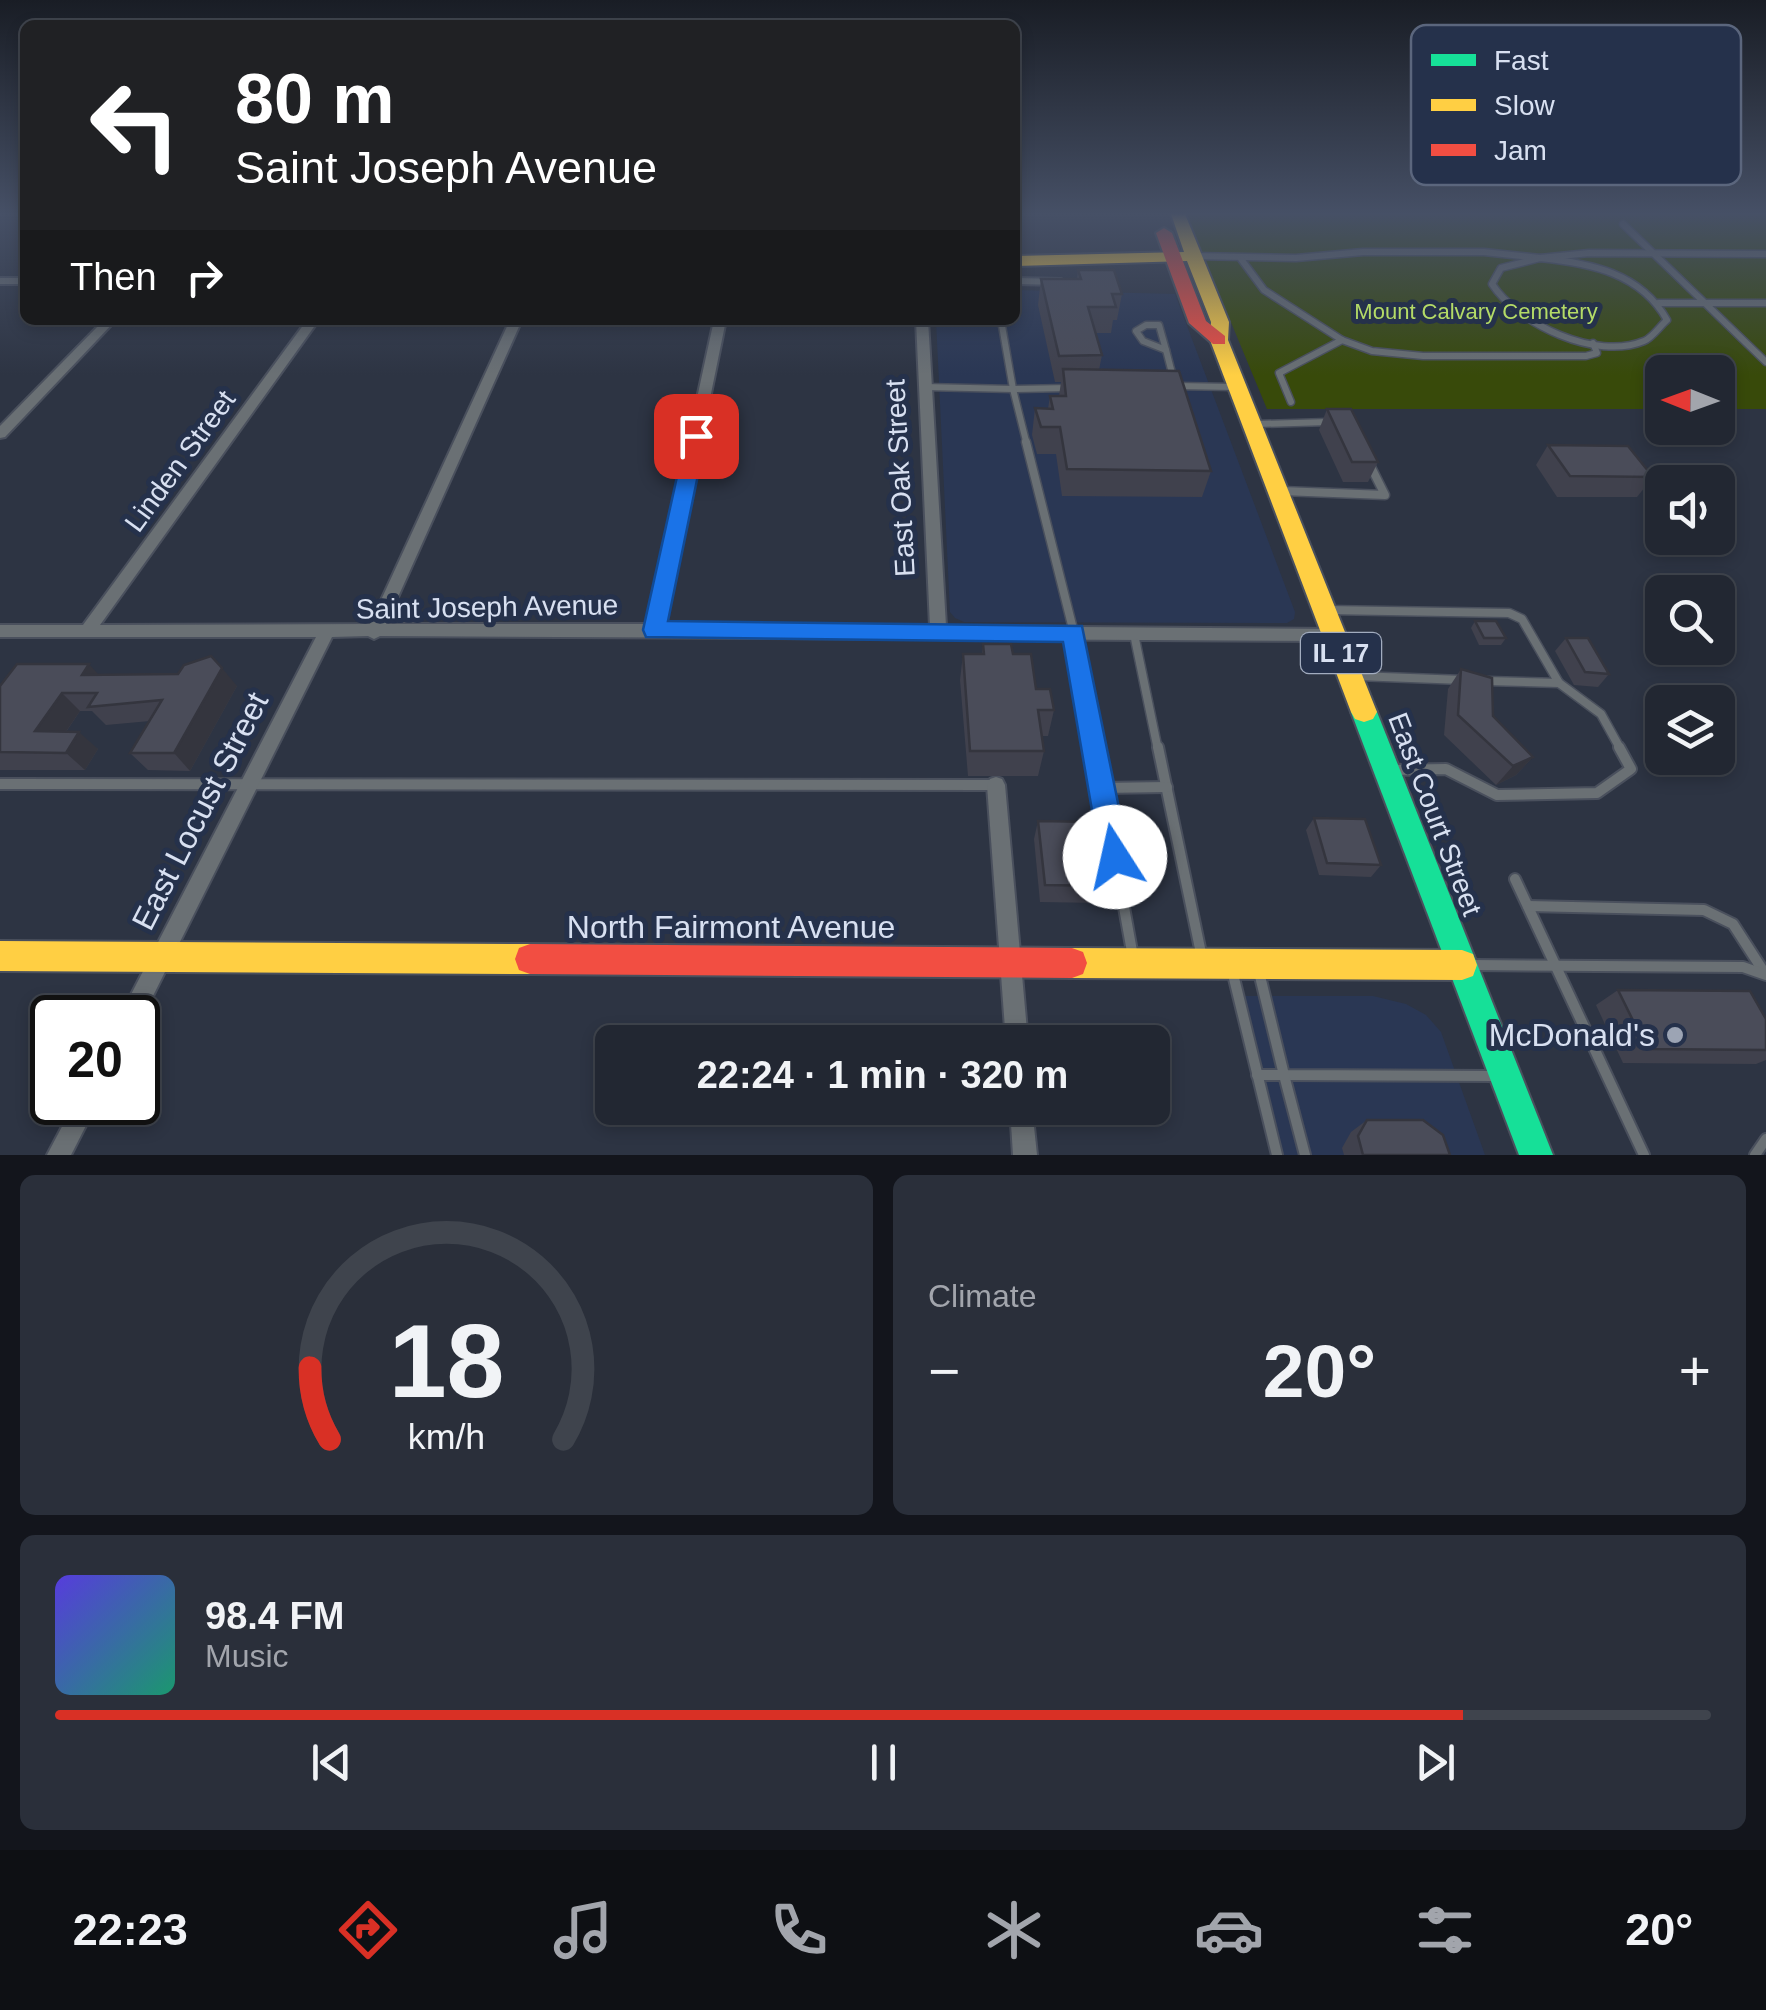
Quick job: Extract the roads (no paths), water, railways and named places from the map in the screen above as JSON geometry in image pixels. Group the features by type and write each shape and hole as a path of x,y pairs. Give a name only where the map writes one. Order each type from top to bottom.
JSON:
{"main road":[{"name":"East Court Street","path":"1186,268 1220,322 1219,340 1536,1155"},
{"name":"North Fairmont Avenue","path":"0,956 1462,965"}],"street":[{"path":"1020,282 1083,282"},
{"path":"0,434 105,325"},
{"name":"Linden Street","path":"87,631 309,325"},
{"path":"374,633 514,325"},
{"path":"654,630 719,325"},
{"name":"East Oak Street","path":"922,325 938,632"},
{"name":"Saint Joseph Avenue","path":"0,631 1334,635"},
{"name":"East Locust Street","path":"143,995 326,633"},
{"path":"996,784 1016,1025"},
{"path":"59,1155 74,1125"},
{"path":"1023,1125 1025,1155"}],"lane":[{"path":"1248,268 1264,290 1342,340 1372,350 1423,356 1594,355 1597,353 1592,343"},
{"path":"1500,268 1492,275 1491,287 1498,300 1536,326 1592,343 1646,341 1662,332 1667,320 1658,302 1624,278 1598,268"},
{"path":"1668,268 1766,362"},
{"path":"1658,302 1766,303"},
{"path":"1002,325 1013,389 1074,633 1134,961"},
{"path":"1166,350 1143,341 1136,331 1146,325 1159,325 1166,350 1176,386"},
{"path":"1291,402 1280,372 1342,340"},
{"path":"925,386 1072,388"},
{"path":"1164,386 1238,388"},
{"path":"1252,425 1348,422"},
{"path":"1278,491 1385,494 1363,451"},
{"path":"1324,610 1509,613 1522,619 1559,683 1601,714 1631,770 1597,793 1497,795 1446,769 1386,770"},
{"path":"1134,634 1203,962"},
{"path":"1350,676 1559,683"},
{"path":"0,784 996,784"},
{"path":"1102,788 1167,788"},
{"path":"1515,879 1644,1155"},
{"path":"1528,906 1704,910 1733,924 1765,974"},
{"path":"1230,962 1277,1155"},
{"path":"1256,963 1305,1155"},
{"path":"1462,965 1743,967 1765,974"},
{"path":"1257,1075 1504,1076"},
{"path":"1755,1155 1766,1139"}],"place":[{"name":"McDonald's","path":"1675,1035"}],"park label":[{"name":"Mount Calvary Cemetery","path":"1476,311"}]}
